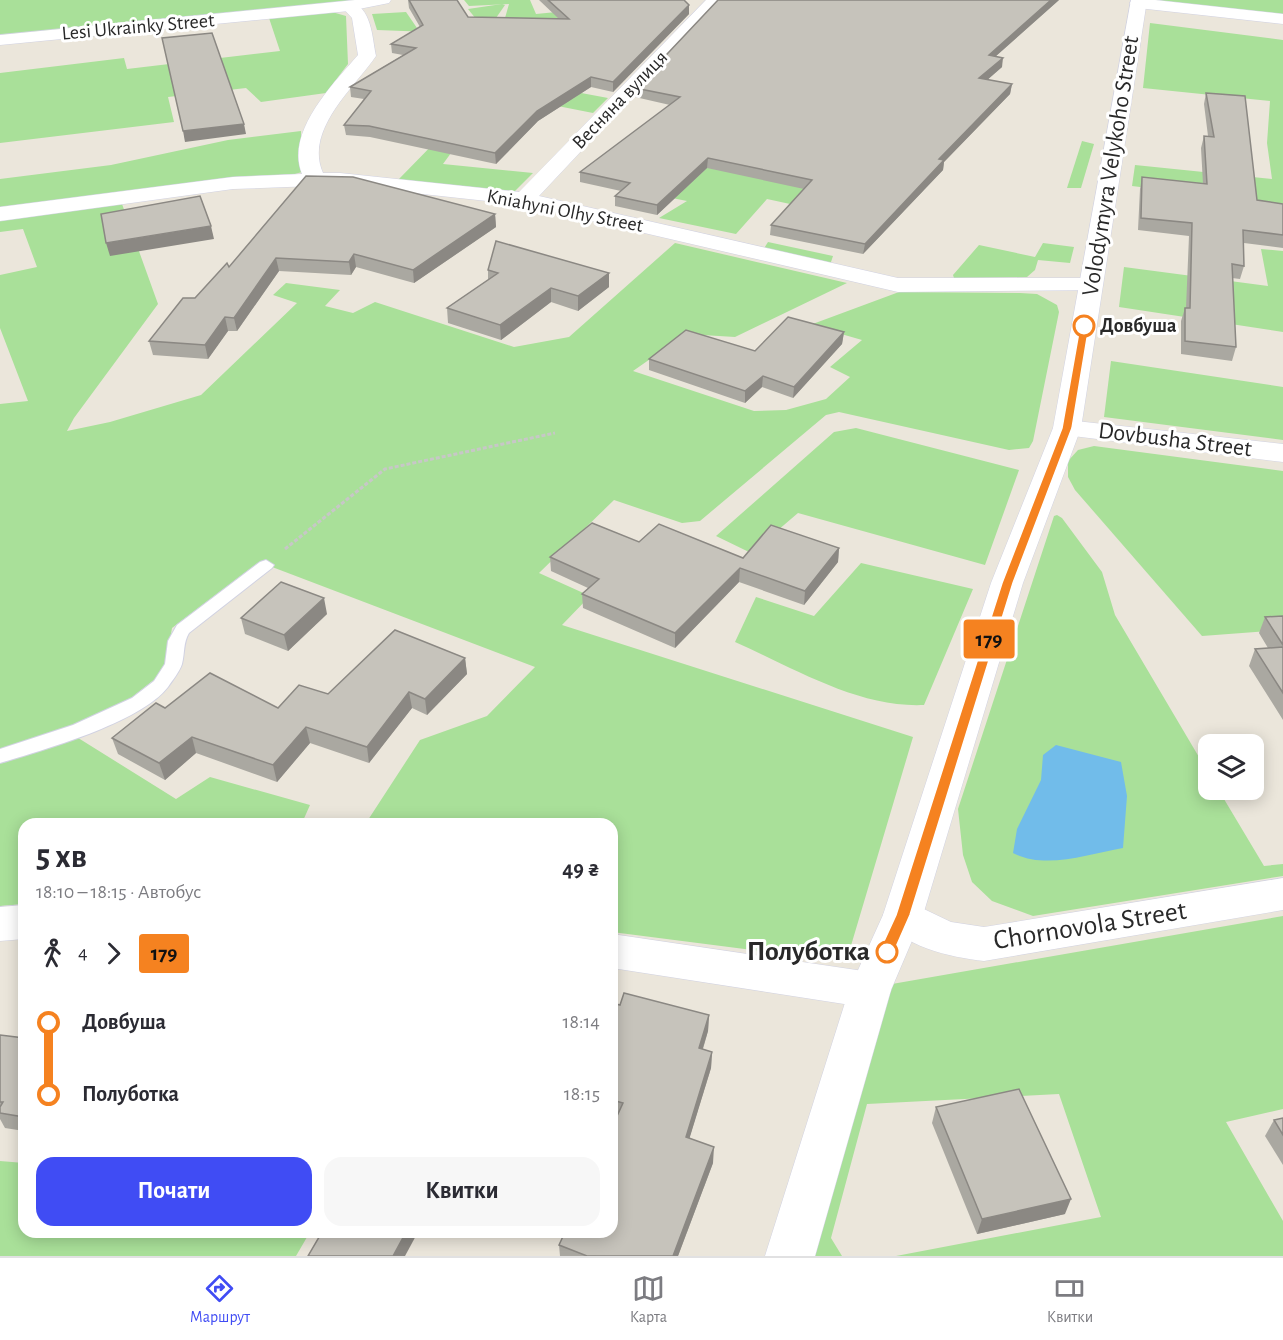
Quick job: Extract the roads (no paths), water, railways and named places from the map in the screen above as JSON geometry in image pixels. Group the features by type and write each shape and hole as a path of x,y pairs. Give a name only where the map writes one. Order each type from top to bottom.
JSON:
{"street":[{"name":"Lesi Ukrainky Street","path":"0,40 349,6 383,0"},
{"name":"Весняна вулиця","path":"524,199 715,0"},
{"path":"1138,2 1283,19"},
{"name":"Volodymyra Velykoho Street","path":"790,1256 870,990 903,915 1007,583 1067,428 1138,2"},
{"path":"315,180 310,173 312,133 339,88 367,56 360,17 349,6"},
{"name":"Kniahyni Olhy Street","path":"0,214 233,183 340,179 524,199 898,285 1091,285"},
{"name":"Dovbusha Street","path":"1067,428 1283,453"},
{"name":"Chornovola Street","path":"903,915 927,931 954,941 984,944 1283,894"},
{"path":"0,924 18,922"},
{"path":"618,952 870,990"}],"lane":[{"path":"0,756 94,726 135,704 172,672 178,655 176,641 183,630 266,565"}],"water":[{"path":"1056,745 1121,762 1127,796 1123,848 1082,857 1053,860 1026,858 1013,853 1017,829 1041,780 1043,755"}],"place":[{"name":"Довбуша","path":"1084,326"},
{"name":"Полуботка","path":"887,952"}]}
